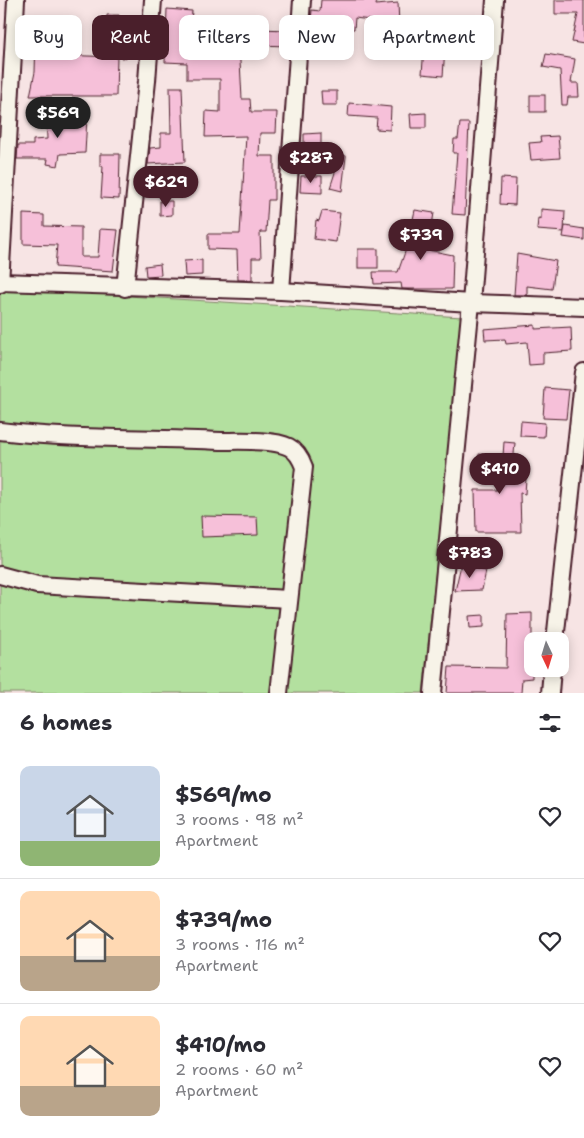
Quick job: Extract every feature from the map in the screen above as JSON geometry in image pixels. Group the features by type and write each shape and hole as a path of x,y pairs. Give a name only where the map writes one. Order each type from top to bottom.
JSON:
{"street":[{"path":"16,0 6,47 0,283 281,291 471,303 584,307"},
{"path":"125,288 146,91 153,0"},
{"path":"281,291 302,0"},
{"path":"433,693 471,303 495,0"},
{"path":"556,632 584,372"},
{"path":"0,431 52,437 162,438 268,443 288,446 300,456 304,467 278,693"},
{"path":"0,575 37,585 289,599"},
{"path":"550,693 551,678"}],"green space":[{"path":"0,288 462,317 423,693 0,693"}],"building":[{"path":"321,0 377,0 376,5 398,3 399,15 364,15 364,19 355,18 354,29 354,15 312,15 312,10 320,11"},
{"path":"555,0 584,0 584,44 572,42 578,14 555,14"},
{"path":"167,9 192,11 192,15 179,15 179,60 240,60 242,99 250,99 251,112 277,112 276,133 260,133 259,156 274,156 274,200 268,200 266,232 260,232 261,258 252,258 252,280 238,280 237,250 208,249 208,234 240,234 246,136 205,137 206,111 220,112 220,79 187,79 187,63 165,62 165,60 169,60 169,15 167,15"},
{"path":"269,29 279,30 279,46 269,45"},
{"path":"546,54 575,59 571,83 578,83 579,97 568,97 567,105 562,105 560,70 543,67"},
{"path":"82,56 92,56 92,60 117,60 116,96 30,96 35,60 82,60"},
{"path":"423,60 444,60 443,76 422,74"},
{"path":"170,87 182,87 185,162 148,164 150,148 161,147 161,133 171,133"},
{"path":"321,91 337,91 337,105 322,105"},
{"path":"530,95 545,95 545,112 530,112"},
{"path":"349,103 391,107 390,130 376,129 377,118 348,116"},
{"path":"46,113 87,117 85,153 60,154 58,166 47,164 48,159 17,159 18,145 33,145 33,140 47,139"},
{"path":"426,113 426,128 411,128 410,114"},
{"path":"460,123 469,123 465,215 452,214 457,153 453,153 454,139 458,139"},
{"path":"321,133 321,152 304,153 304,134"},
{"path":"558,136 560,158 531,160 529,143 541,142 540,137"},
{"path":"100,154 120,154 119,199 101,198 103,166 100,166"},
{"path":"341,154 346,156 342,191 330,188"},
{"path":"301,176 322,176 322,193 300,192"},
{"path":"501,178 516,179 515,205 500,204"},
{"path":"160,201 172,201 172,215 160,216"},
{"path":"541,209 565,211 564,232 537,230 538,218 541,219"},
{"path":"415,210 434,213 428,250 453,255 452,289 402,289 401,283 374,284 373,272 398,272 413,229 411,229"},
{"path":"322,211 340,213 336,242 314,239 316,220 319,221"},
{"path":"23,214 44,215 44,226 81,227 81,257 98,257 100,229 118,230 113,271 55,267 57,245 23,244"},
{"path":"565,226 584,229 584,240 563,237"},
{"path":"358,249 378,249 378,268 358,268"},
{"path":"517,254 556,261 552,289 527,286 527,295 514,295"},
{"path":"202,260 202,275 185,276 184,261"},
{"path":"160,264 161,275 146,276 145,266"},
{"path":"535,325 535,329 571,327 572,351 543,353 543,364 529,365 527,342 506,344 505,339 485,340 484,329"},
{"path":"545,388 569,390 566,419 543,418"},
{"path":"521,421 545,423 544,437 520,436"},
{"path":"504,442 515,443 512,476 526,478 525,494 520,493 521,532 476,532 475,490 497,490 498,469 478,468 479,454 503,456"},
{"path":"201,516 257,517 258,535 202,537"},
{"path":"461,565 486,571 482,590 455,591"},
{"path":"532,613 532,632 524,632 524,678 532,678 522,679 521,693 447,693 449,667 506,668 507,614"},
{"path":"484,615 484,627 470,628 469,616"}]}
